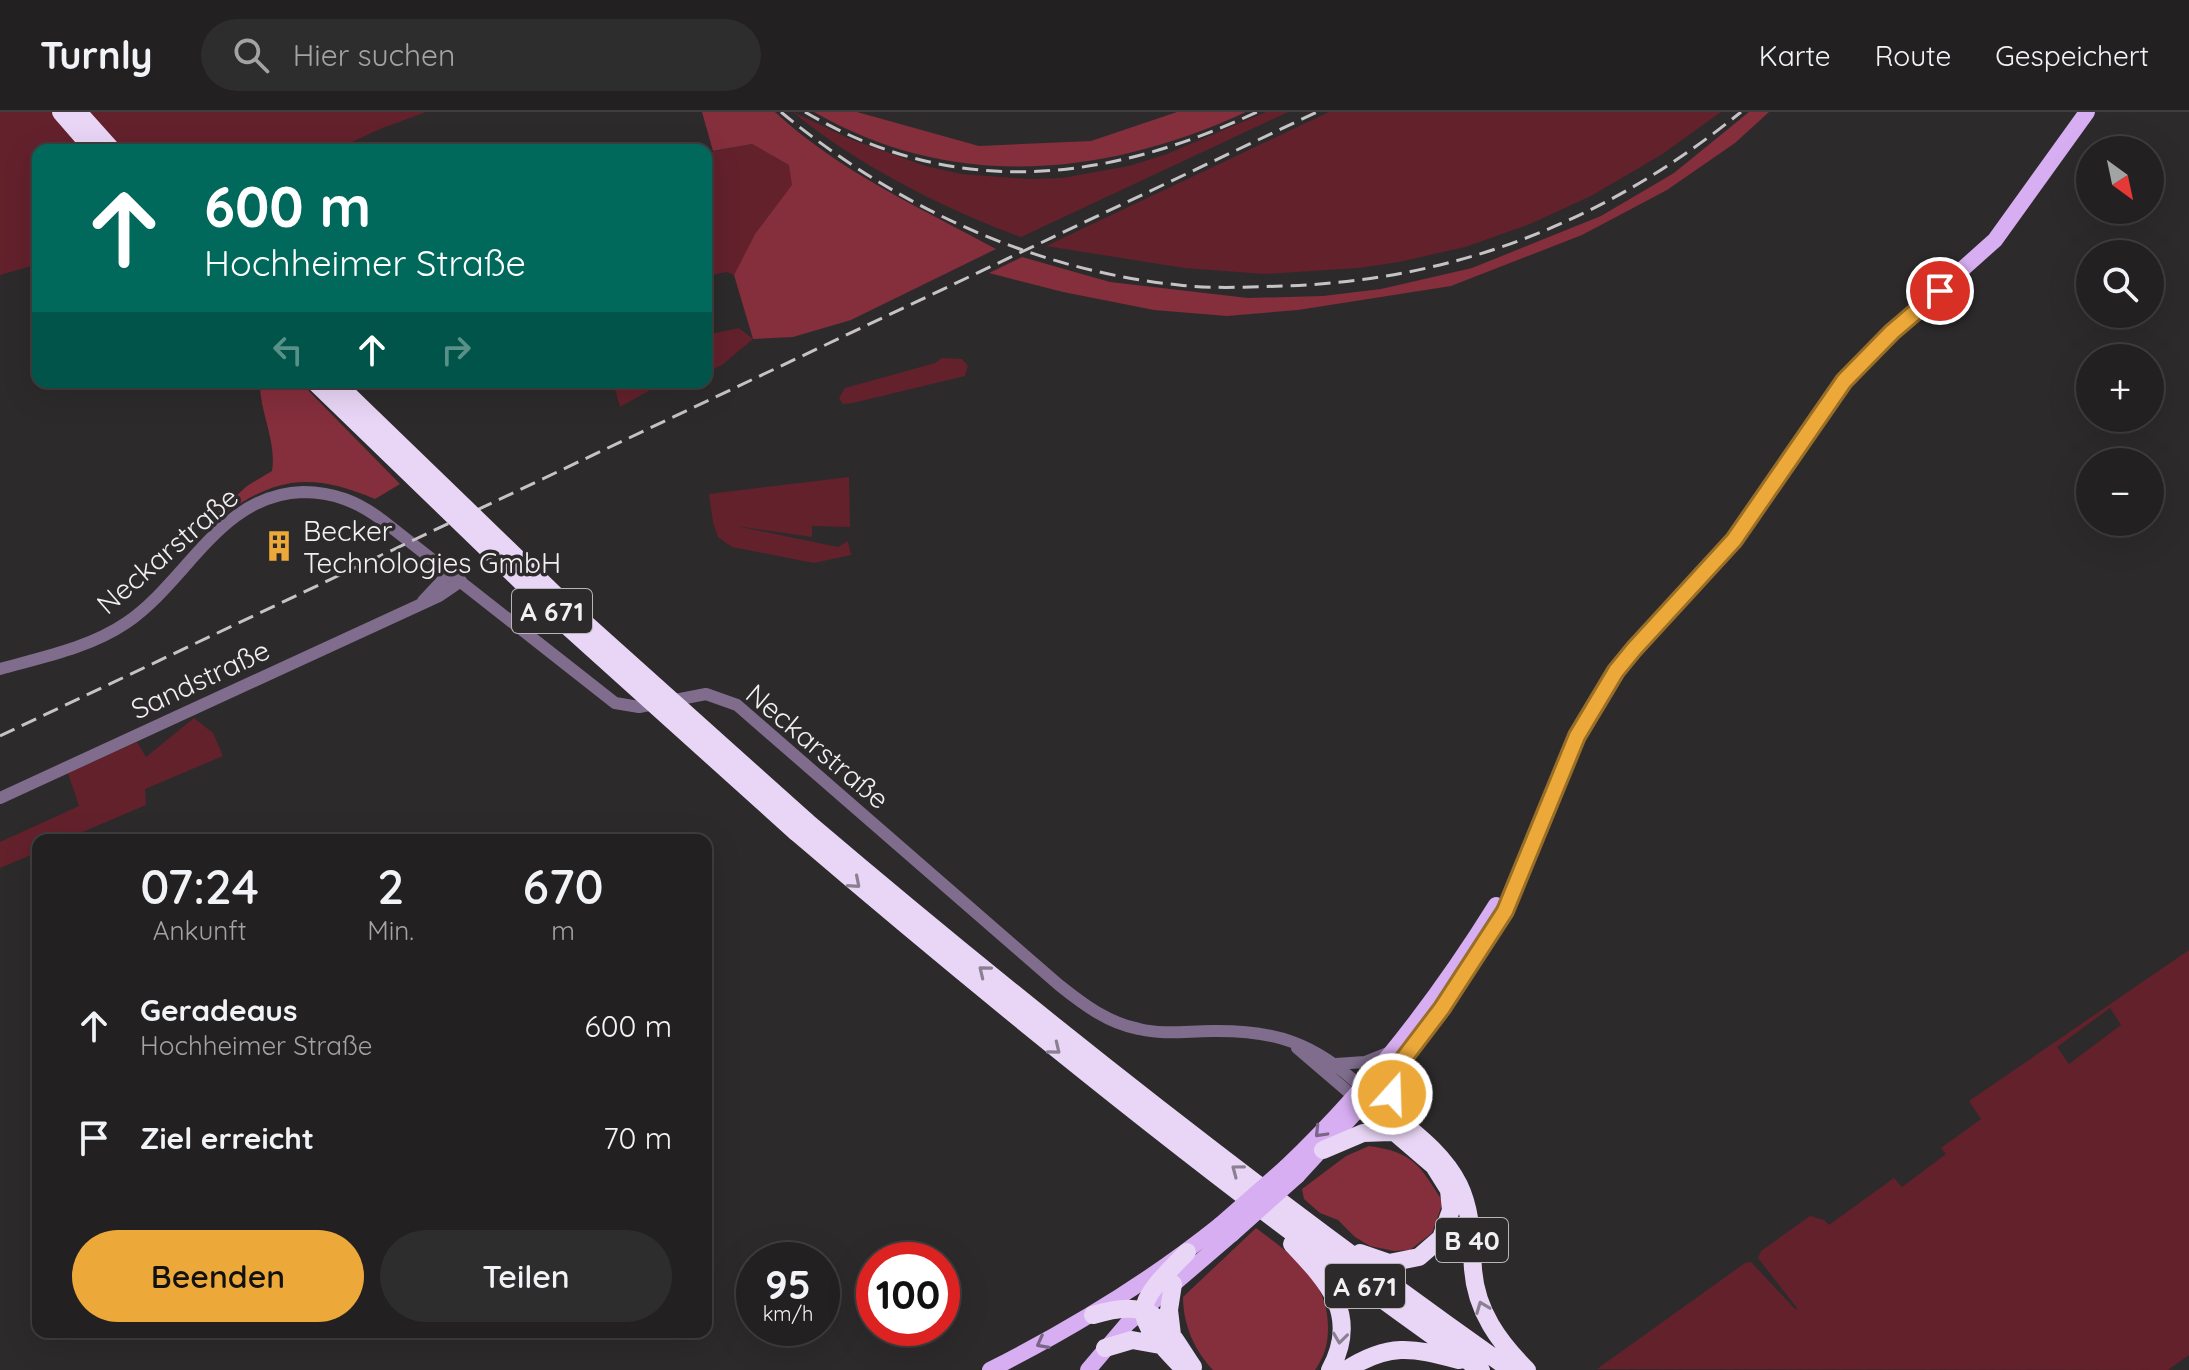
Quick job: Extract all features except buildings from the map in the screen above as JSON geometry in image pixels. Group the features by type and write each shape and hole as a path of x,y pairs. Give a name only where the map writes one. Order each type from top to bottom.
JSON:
{"highway":[{"path":"61,112 89,144"},
{"path":"78,112 107,144"},
{"name":"A 671","path":"321,388 565,624 801,826 1022,1024 1257,1207 1477,1367"},
{"name":"A 671","path":"341,388 801,826 1110,1073 1511,1370"},
{"path":"1395,1059 1392,1094 1395,1126"},
{"path":"1322,1233 1389,1263 1419,1257 1441,1238 1451,1210 1445,1181 1395,1126 1363,1097"},
{"path":"1323,1150 1363,1133 1395,1126"},
{"name":"B 40","path":"1395,1126 1443,1161 1460,1186 1469,1215 1473,1272 1482,1309 1502,1342 1527,1370"},
{"path":"1257,1207 1326,1280 1337,1300 1342,1334 1337,1357 1330,1370"},
{"path":"1144,1309 1147,1295 1187,1252"},
{"path":"1166,1340 1173,1284"},
{"path":"1093,1315 1122,1307 1144,1309 1153,1315 1185,1370"},
{"path":"1105,1348 1132,1340 1166,1340 1195,1370"},
{"path":"1346,1370 1369,1356 1400,1349 1431,1352 1477,1367"}],"main road":[{"path":"1292,1171 1323,1150 1489,938 1505,911 1577,736 1616,671 1734,540 1820,413 1865,359 1995,240 2087,112"},
{"path":"1088,1370 1144,1309 1292,1171 1363,1097"},
{"path":"990,1370 1093,1315 1187,1252 1226,1230"}],"street":[{"name":"Neckarstraße","path":"0,669 81,645 126,623 156,598 216,532 243,510 277,496 314,492 350,500 382,520 450,572 615,703 639,707 706,694 737,705 1059,985 1097,1013 1123,1025 1150,1031 1225,1031 1281,1038 1312,1048 1336,1064 1363,1097"},
{"name":"Sandstraße","path":"420,604 450,572"},
{"name":"Sandstraße","path":"0,798 439,596 461,581"},
{"name":"Neckarstraße","path":"1281,1038 1363,1097"},
{"path":"1336,1064 1395,1059"}],"shaded area":[{"path":"0,112 426,112 348,144 32,144 32,266 0,275"},
{"path":"702,112 775,112 853,171 996,249 851,320 793,337 753,339 734,275 755,234 792,185 789,165 752,144 713,151"},
{"path":"793,112 850,139 925,166 961,174 1028,179 1062,178 1129,166 1167,154 1266,112 1288,112 1021,237 902,184 845,150"},
{"path":"814,112 857,112 979,146 1091,141 1177,112 1246,112 1193,134 1139,151 1084,162 1029,166 975,164 920,155 867,138"},
{"path":"1329,112 1721,112 1661,155 1591,196 1530,224 1465,247 1399,262 1265,274 1184,268 1046,246"},
{"path":"1749,112 1769,112 1735,143 1667,190 1582,235 1451,286 1298,310 1227,316 1154,310 989,273 1022,257 1110,282 1248,298 1323,296 1381,289 1472,268 1601,216 1674,173"},
{"path":"752,144 789,165 793,185 755,234 734,275 727,272 712,275 712,152"},
{"path":"739,328 753,339 722,365 712,369 712,334"},
{"path":"942,358 962,359 968,366 965,376 853,403 843,404 839,398 845,388 935,363"},
{"path":"260,388 306,388 400,484 375,499 331,484 292,483 256,495 217,520 215,515 247,486 272,471 272,449"},
{"path":"615,388 658,388 650,390 620,407"},
{"path":"849,477 850,527 812,526 812,537 736,526 838,547 848,541 851,555 814,563 732,547 718,537 709,494"},
{"path":"194,718 213,733 223,756 145,789 146,805 78,834 32,834 32,855 0,868 0,842 79,806 68,773 137,742 146,757"},
{"path":"2189,950 2189,1355 2168,1370 1597,1369 1745,1263 1751,1262 1796,1310 1758,1258 1761,1251 1810,1216 1829,1225 1894,1178 1902,1187 1946,1154 1941,1148 1981,1119 1969,1101","holes":["2110,1008 2121,1025 2069,1064 2057,1047"]},
{"path":"1369,1146 1396,1152 1414,1163 1443,1202 1432,1233 1410,1250 1394,1251 1370,1246 1355,1237 1338,1220 1320,1213 1304,1199 1302,1189 1346,1156"},
{"path":"1256,1228 1306,1270 1322,1296 1327,1312 1328,1335 1325,1351 1315,1370 1213,1370 1191,1336 1183,1297"}],"railway":[{"path":"781,112 870,177 967,228 1071,265 1124,277 1205,287 1346,282 1408,272 1468,257 1526,238 1582,214 1690,151 1741,112"},
{"path":"805,112 861,140 918,159 974,169 1030,172 1087,166 1143,154 1200,136 1257,112"},
{"path":"0,736 1317,112"}],"place":[{"name":"Becker Technologies GmbH","path":"279,546"}],"route":[{"path":"1392,1094 1398,1066 1442,1008 1505,911 1577,736 1616,671 1749,521 1844,381 1892,332 1940,291"}]}
